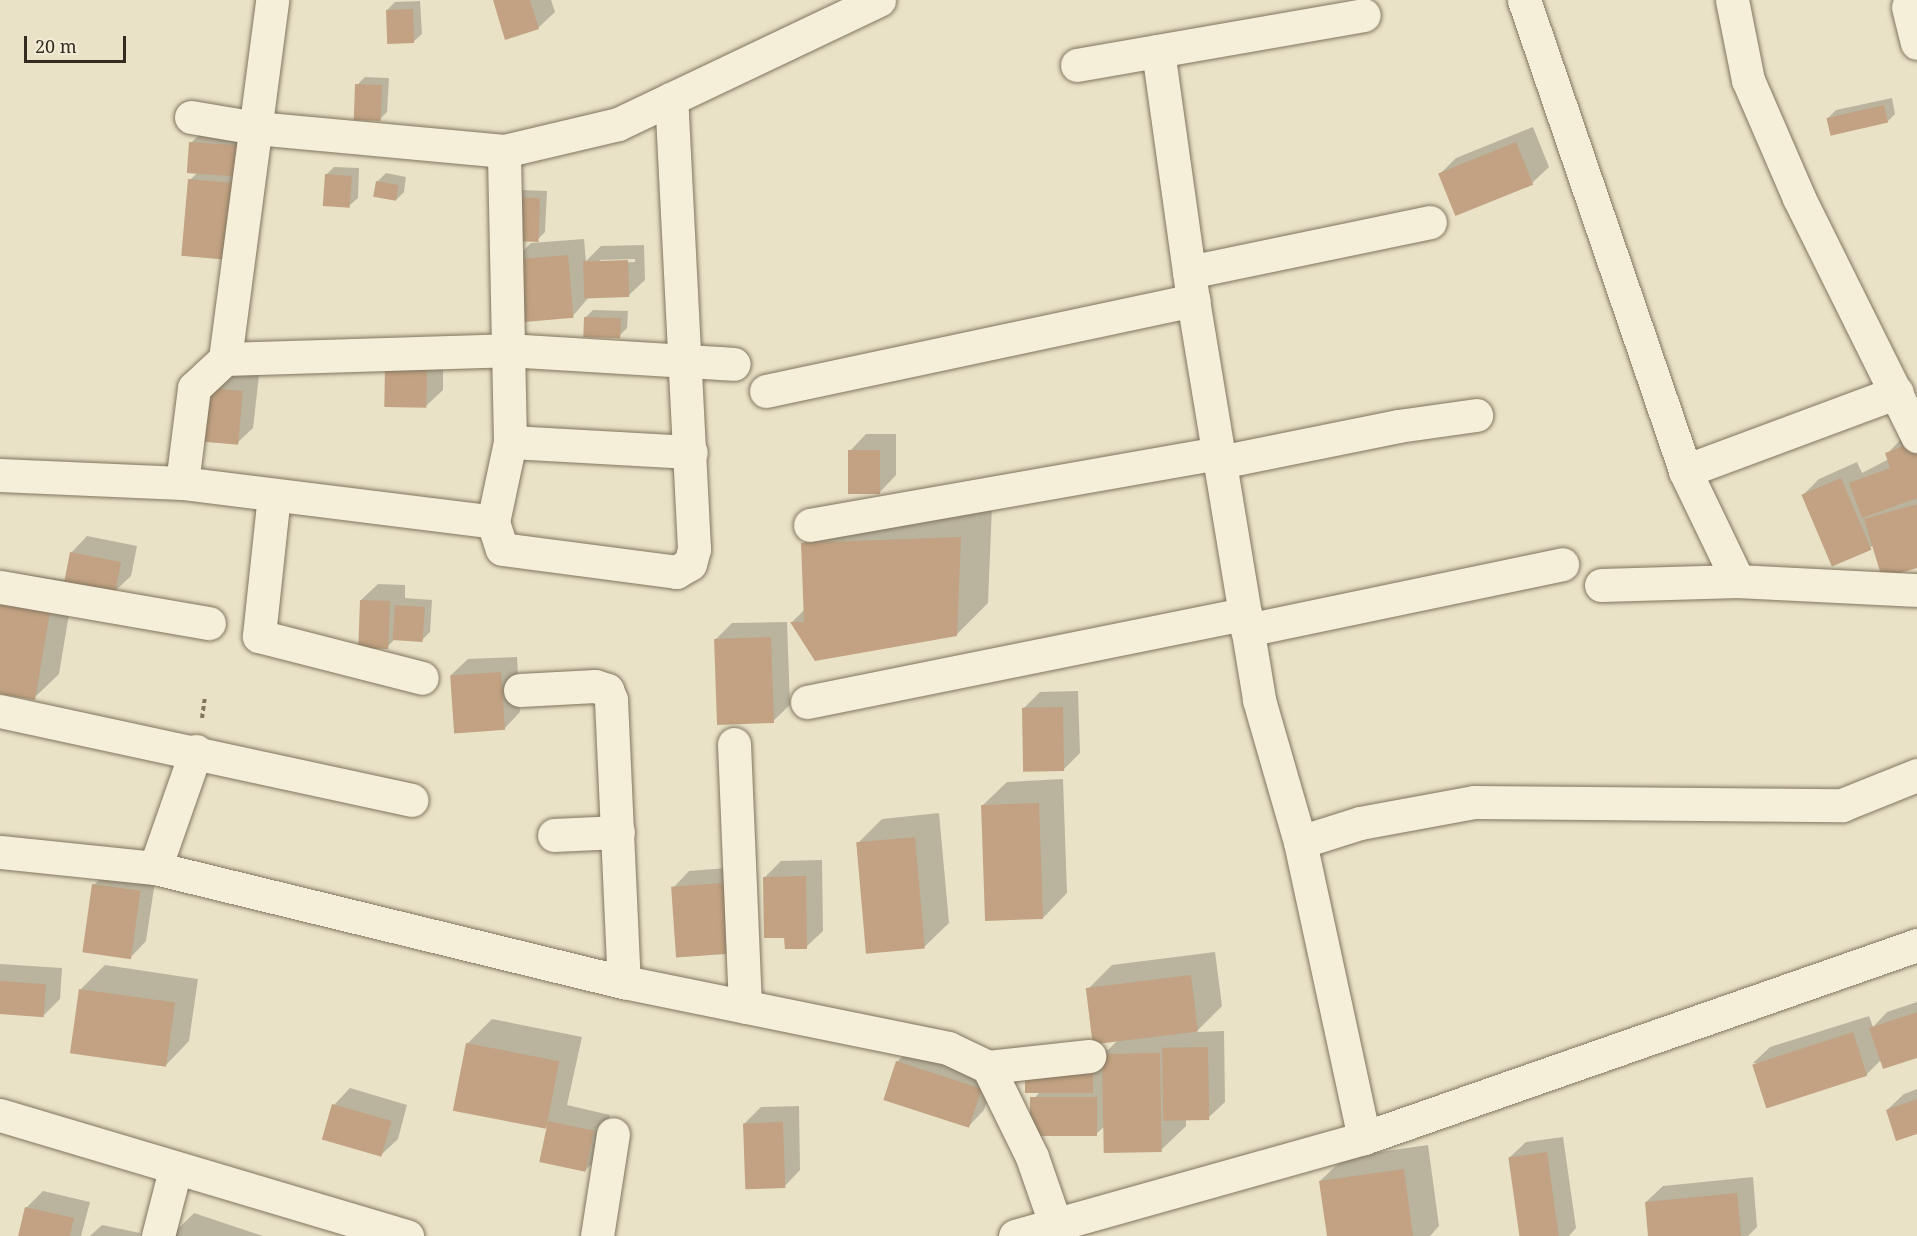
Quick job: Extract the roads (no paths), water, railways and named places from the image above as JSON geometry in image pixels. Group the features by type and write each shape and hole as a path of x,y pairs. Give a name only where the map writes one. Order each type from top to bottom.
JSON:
{"street":[{"path":"182,483 194,388 225,359 272,0"},
{"path":"191,117 256,128 504,151 618,124 879,0"},
{"path":"1524,0 1685,471 1738,581"},
{"path":"1732,0 1748,80 1799,198 1917,436"},
{"path":"1908,7 1917,43"},
{"path":"1077,65 1364,15"},
{"path":"1158,51 1191,286 1259,700 1300,842 1364,1138"},
{"path":"504,151 510,442 493,522 502,549 676,572 690,564 694,549 691,452 671,99"},
{"path":"766,391 1191,286 1430,222"},
{"path":"225,359 507,350 686,363 734,364"},
{"path":"1685,471 1897,392"},
{"path":"810,525 1219,458 1398,426 1476,416"},
{"path":"510,442 691,452"},
{"path":"0,475 182,483 493,522"},
{"path":"274,495 259,636 422,678"},
{"path":"807,702 1562,564"},
{"path":"1601,585 1738,581 1917,590"},
{"path":"0,586 209,623"},
{"path":"520,690 595,686 607,690 611,700 624,982"},
{"path":"0,711 196,751 411,800"},
{"path":"735,744 745,1007"},
{"path":"155,868 196,751"},
{"path":"1300,842 1360,824 1474,801 1842,806 1917,775"},
{"path":"554,835 618,832"},
{"path":"0,852 155,868 624,982 948,1048 988,1067 1089,1056"},
{"path":"1015,1236 1364,1138 1917,945"},
{"path":"988,1067 1032,1157 1056,1226"},
{"path":"0,1115 175,1170 407,1236"},
{"path":"597,1236 613,1134"},
{"path":"158,1236 175,1170"}]}
